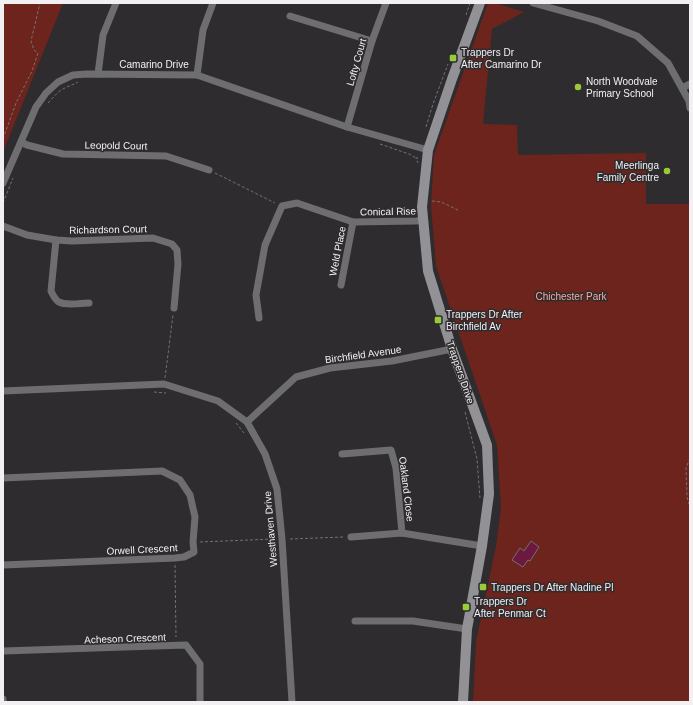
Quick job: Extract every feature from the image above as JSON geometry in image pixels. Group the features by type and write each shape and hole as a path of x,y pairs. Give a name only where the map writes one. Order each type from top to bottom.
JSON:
{"main road":[{"name":"Trappers Drive","path":"463,702 467,629 482,546 489,494 487,445 452,349 428,271 422,207 428,150 480,3"}],"street":[{"path":"98,74 103,35 116,3"},
{"path":"197,75 204,30 213,3"},
{"name":"Lofty Court","path":"347,127 372,41 386,3"},
{"path":"533,3 598,21 637,36 668,64 682,88 690,108"},
{"path":"290,16 372,41"},
{"name":"Camarino Drive","path":"3,184 36,107 46,93 58,82 73,75 197,75 347,127 428,150"},
{"path":"682,88 690,84"},
{"name":"Leopold Court","path":"21,142 26,145 63,154 166,156 209,170"},
{"name":"Conical Rise","path":"282,206 297,203 354,222 423,220"},
{"path":"259,318 256,295 264,245 282,206"},
{"name":"Weld Place","path":"341,284 354,222"},
{"name":"Richardson Court","path":"3,226 27,235 56,240 72,241 153,238 172,244 178,250 174,308"},
{"path":"56,240 51,291 54,298 59,303 64,304 89,303"},
{"name":"Birchfield Avenue","path":"247,422 296,377 330,368 392,361 452,349"},
{"name":"Westhaven Drive","path":"3,391 164,384 218,401 247,422 265,454 277,489 282,539 292,702"},
{"name":"Oakland Close","path":"342,454 391,450 396,468 402,533"},
{"name":"Orwell Crescent","path":"3,478 162,471 180,480 190,495 195,517 193,542 194,552 184,556 175,558 3,565"},
{"path":"351,537 402,533 482,546"},
{"path":"355,621 413,621 467,629"},
{"name":"Acheson Crescent","path":"3,651 186,645 200,664 200,702"}],"path":[{"path":"3,139 16,103 32,71 38,53 34,50 31,41 40,3"},
{"path":"45,107 54,96 63,89 80,81"},
{"path":"374,142 415,156 416,158"},
{"path":"209,170 282,206"},
{"path":"3,203 13,178"},
{"path":"430,201 441,202 458,210"},
{"path":"164,384 174,308"},
{"path":"152,392 171,393"},
{"path":"232,420 246,435"},
{"path":"690,458 686,468 687,497 690,506"},
{"path":"193,542 351,537"},
{"path":"175,558 176,646"}],"green space":[{"path":"3,3 63,3 3,152"},
{"name":"Chichester Park","path":"488,3 495,3 524,12 492,29 483,124 517,125 518,155 646,153 646,204 690,204 690,702 473,702 476,642 496,546 501,508 497,445 436,266 431,206 434,155"}],"building":[{"path":"531,541 539,547 530,561 528,560 523,567 512,560 520,548 524,551"}],"place":[{"name":"Trappers Dr After Camarino Dr","path":"453,58"},
{"name":"North Woodvale Primary School","path":"578,87"},
{"name":"Meerlinga Family Centre","path":"667,171"},
{"name":"Trappers Dr After Birchfield Av","path":"438,320"},
{"name":"Trappers Dr After Nadine Pl","path":"483,587"},
{"name":"Trappers Dr After Penmar Ct","path":"466,607"}]}
